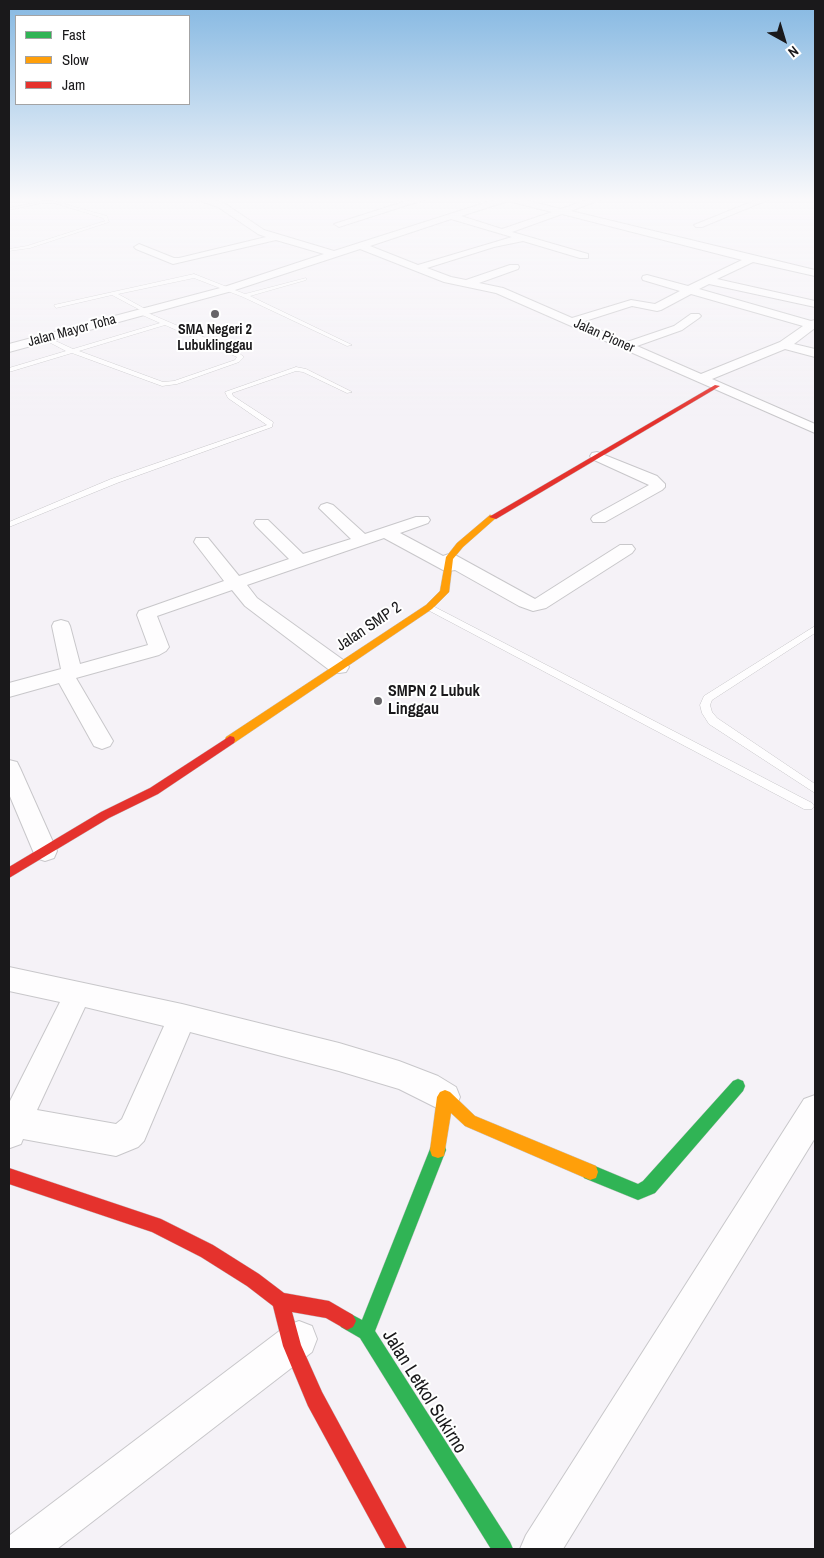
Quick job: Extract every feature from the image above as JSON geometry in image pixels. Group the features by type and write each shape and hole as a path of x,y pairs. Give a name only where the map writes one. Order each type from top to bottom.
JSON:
{"street":[{"name":"Jalan Mayor Toha","path":"9,348 228,289 282,271"},
{"name":"Jalan Pioner","path":"424,271 448,280 499,290 815,429"},
{"path":"466,284 504,271"},
{"path":"571,322 631,303 657,308 727,271"},
{"path":"648,278 689,291 814,324"},
{"path":"707,280 815,304"},
{"path":"762,293 776,284"},
{"path":"627,346 678,328 695,316"},
{"path":"700,379 784,345 814,324"},
{"path":"784,345 812,357"},
{"name":"Jalan SMP 2","path":"9,873 105,815 154,791 429,607 444,592 449,563 460,545 496,515 717,386"},
{"path":"597,456 652,479 657,484 657,487 599,519"},
{"path":"327,508 362,540"},
{"path":"9,690 152,651 159,647 146,615 422,520"},
{"path":"262,522 300,561"},
{"path":"385,532 533,605 540,604 626,550"},
{"path":"202,542 235,585 251,602 339,667"},
{"path":"61,626 68,674 102,741"},
{"path":"9,768 45,851"},
{"path":"9,978 78,992 182,1017 399,1075 427,1086 445,1097 470,1121 638,1192 649,1186 738,1086"},
{"path":"78,992 12,1128 116,1140 127,1136 133,1130 182,1017"},
{"path":"366,1332 440,1146 445,1097"},
{"path":"540,1549 815,1110"},
{"name":"Jalan Letkol Sukirno","path":"9,1176 155,1225 208,1251 253,1280 280,1301 328,1310 366,1332 502,1549"},
{"path":"280,1301 292,1346 315,1399 397,1549"},
{"path":"24,1549 292,1346 328,1310"}],"lane":[{"path":"56,306 196,276 245,296 295,322 349,345"},
{"path":"245,296 304,279"},
{"path":"45,338 162,384 175,383 237,361 242,357 165,323 112,293"},
{"path":"9,370 165,323"},
{"path":"9,525 114,481 270,426 271,423 230,397 228,392 296,369 304,370 349,392"},
{"path":"429,607 808,806"},
{"path":"815,629 708,698 704,705 713,721 815,789"}],"traffic: fast":[{"path":"590,1172 638,1192 649,1187 738,1086"},
{"path":"366,1332 438,1150"},
{"path":"347,1321 366,1332 503,1549"}],"traffic: slow":[{"path":"230,740 429,607 444,592 449,559 460,545 493,517"},
{"path":"438,1150 445,1097 470,1121 590,1172"}],"traffic: jam":[{"path":"493,517 717,386"},
{"path":"9,873 105,815 154,791 230,740"},
{"path":"9,1176 155,1225 207,1251 253,1280 280,1301 329,1310 347,1321"},
{"path":"280,1301 292,1346 315,1399 397,1549"}],"place":[{"name":"SMA Negeri 2 Lubuklinggau","path":"215,314"},
{"name":"SMPN 2 Lubuk Linggau","path":"378,701"}]}
